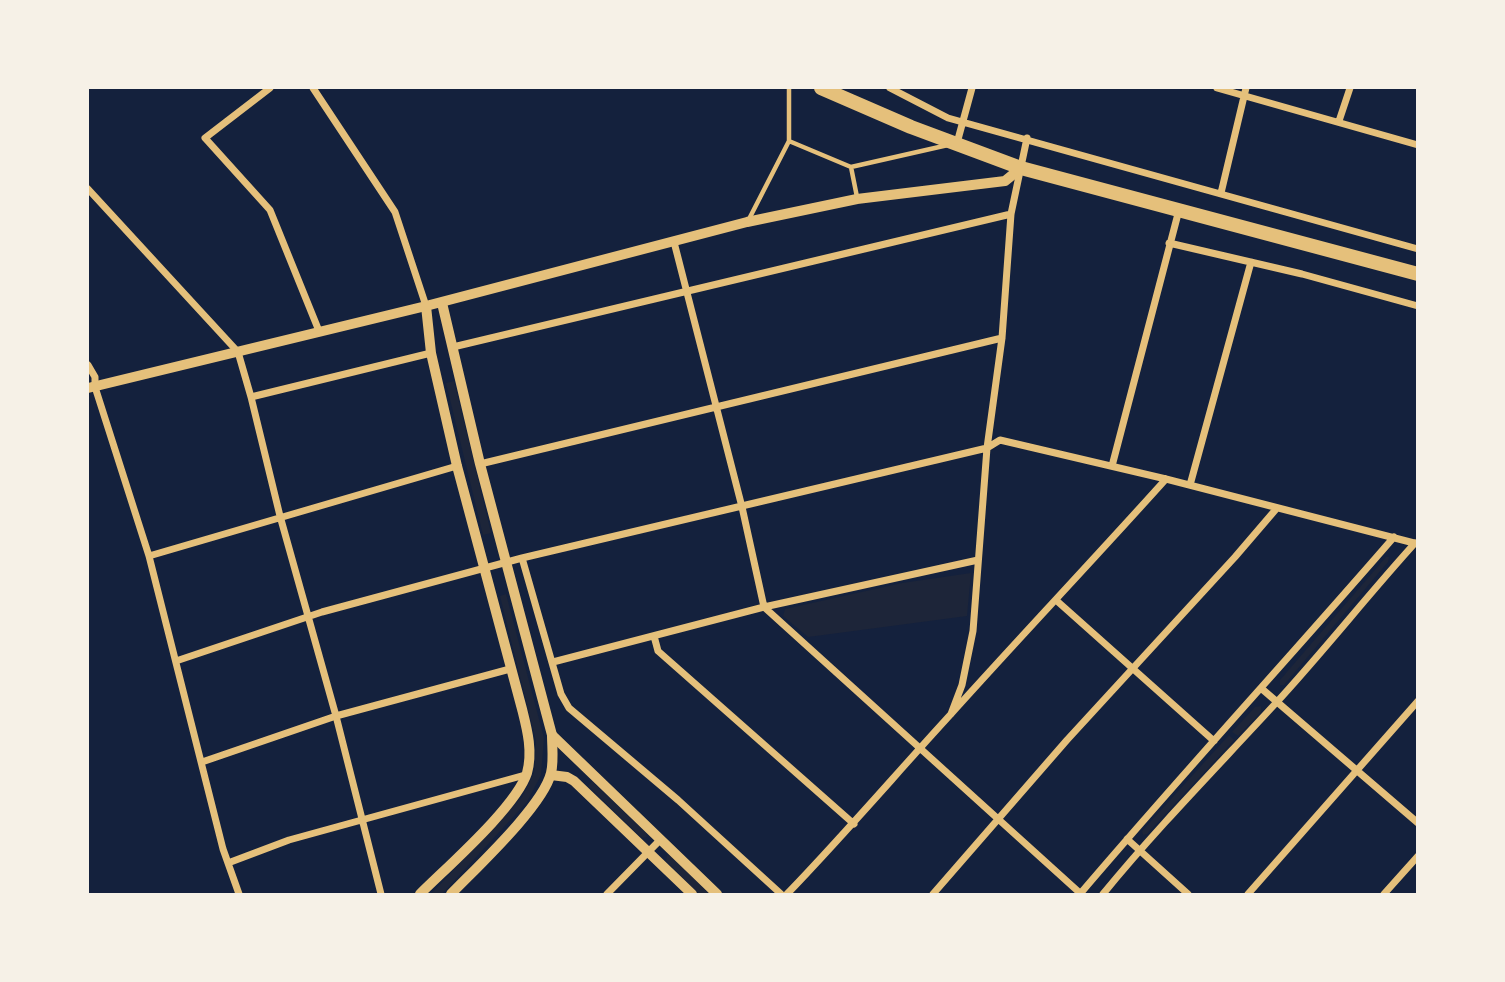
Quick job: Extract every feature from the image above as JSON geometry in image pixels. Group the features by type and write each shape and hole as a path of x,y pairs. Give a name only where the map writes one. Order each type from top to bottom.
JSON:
{"highway":[{"path":"821,88 911,127 1021,169 1418,274"}],"main road":[{"path":"420,894 505,807 526,775 529,743 457,466 431,353 426,306 747,222 857,199 1005,181 1021,169"},
{"path":"442,303 480,464 552,734 551,775 523,817 451,894"}],"street":[{"path":"270,88 205,138 270,210 319,331"},
{"path":"91,388 426,306 395,212 313,88"},
{"path":"890,88 948,118 1418,249"},
{"path":"957,143 972,88"},
{"path":"1217,88 1245,91 1418,145"},
{"path":"1339,121 1350,88"},
{"path":"1222,193 1245,91"},
{"path":"951,714 962,685 973,631 988,448 1002,338 1012,214 1027,138"},
{"path":"88,190 238,352 382,894"},
{"path":"1112,466 1179,209"},
{"path":"453,347 1012,214"},
{"path":"674,242 742,507 764,607 1080,894 1394,537"},
{"path":"1168,243 1418,306"},
{"path":"1191,485 1251,262"},
{"path":"480,464 1002,338"},
{"path":"251,397 431,353"},
{"path":"88,365 95,377 91,388 149,556 201,762 239,894"},
{"path":"176,661 309,617 522,558 988,448 1000,440 1191,485 1416,543 1359,605 1277,702 1139,850 1103,894"},
{"path":"149,556 457,466"},
{"path":"787,894 854,824 1166,479"},
{"path":"933,894 1277,508"},
{"path":"522,558 561,694 569,708 678,800 781,894"},
{"path":"552,662 764,607 978,561"},
{"path":"1057,601 1214,741"},
{"path":"654,636 657,651 854,824"},
{"path":"201,762 336,716 510,670"},
{"path":"1262,690 1418,823"},
{"path":"1248,894 1418,701"},
{"path":"552,734 717,894"},
{"path":"228,863 289,840 526,775"},
{"path":"551,775 567,777 574,781 692,894"},
{"path":"607,894 661,839"},
{"path":"1126,839 1188,894"},
{"path":"1384,894 1418,856"}],"lane":[{"path":"747,222 789,141 789,88"},
{"path":"789,141 851,167 957,143"},
{"path":"851,167 857,199"}],"shaded area":[{"path":"454,381 491,533 483,535 446,383"},
{"path":"1386,557 1389,557 1388,562 1284,685 1280,685 1280,680"},
{"path":"971,573 967,616 808,637 783,616 785,609 902,583"},
{"path":"506,594 544,738 541,775 527,802 442,894 431,894 522,797 534,773 536,741 500,596"},
{"path":"1261,706 1261,712 1238,736 1232,732 1255,707"},
{"path":"1229,735 1234,740 1147,834 1143,835 1142,831"},
{"path":"592,781 647,837 642,838 588,786"},
{"path":"667,855 710,894 699,894 666,861"}]}
